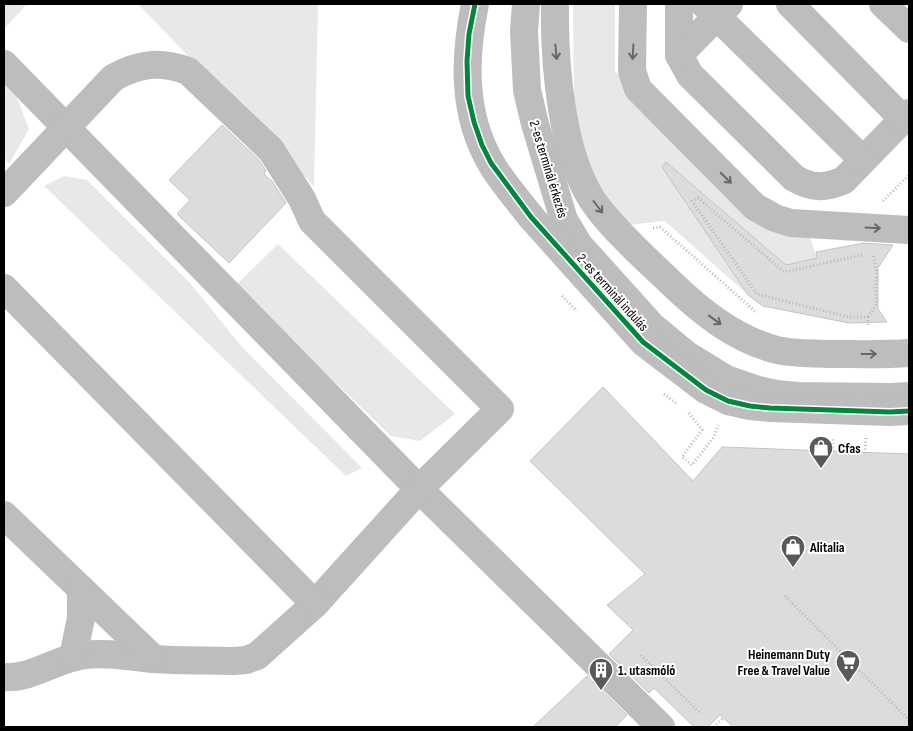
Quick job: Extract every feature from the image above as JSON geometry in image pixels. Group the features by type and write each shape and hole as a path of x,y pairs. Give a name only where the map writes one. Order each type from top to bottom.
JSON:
{"street":[{"name":"2-es terminál indulás","path":"476,4 469,34 467,61 468,96 482,145 491,163 531,218 643,342 706,390 728,400 750,406 909,412"},
{"name":"2-es terminál érkezés","path":"526,4 524,31 527,90 535,124 564,220 579,245 652,326 687,355 726,379 758,390 798,396 909,396"},
{"name":"2-es terminál érkezés","path":"555,4 554,32 558,82 564,120 572,151 587,192 598,208 628,242 687,298 716,321 745,339 778,350 811,353 909,353"},
{"path":"633,4 632,70 638,89 754,207 775,218 791,223 909,230"},
{"path":"679,4 680,55 690,75 794,178 808,186 834,184 844,180 906,116 790,4"},
{"path":"883,4 909,29"},
{"path":"680,55 717,8 863,160"},
{"path":"4,64 419,489 661,727"},
{"path":"4,193 113,78 129,68 172,65 188,72 271,150 302,199 312,221 500,408 419,489 315,604 257,656 246,660 234,661 154,659 110,654 73,657 26,675 4,677"},
{"path":"4,288 315,604"},
{"path":"4,515 154,659"},
{"path":"73,657 81,618 81,589"}],"path":[{"path":"872,228 866,219 909,175"},
{"path":"868,317 849,317 757,294 692,201 698,198 784,272 873,253 877,273 875,288 877,303 868,317 868,329"},
{"path":"650,229 660,227 758,314"},
{"path":"689,413 702,430 682,457 692,465 714,437"},
{"path":"785,596 909,720"},
{"path":"641,654 701,714"},
{"path":"714,727 723,718"}],"shaded area":[{"path":"4,4 27,4 4,29"},
{"path":"138,4 318,4 314,186"},
{"path":"573,4 615,4 615,71 711,173 809,234 817,258 786,265 696,187 681,195 748,295 665,221 628,225 596,189 574,112"},
{"path":"4,85 17,98 29,129 9,164 4,158"},
{"path":"64,176 87,180 190,283 242,347 362,468 346,476 44,186"},
{"path":"278,244 455,414 420,441 391,436 235,286"}],"building":[{"path":"222,125 259,160 266,171 264,174 272,181 286,203 229,263 177,214 190,200 169,180"},
{"path":"666,162 786,265 817,258 816,252 864,243 893,245 878,268 878,309 887,322 849,323 763,306 748,295 662,167"},
{"path":"603,387 693,481 722,447 909,454 909,727 733,727 720,715 708,727 694,727 654,688 649,693 609,654 633,630 607,605 645,574 530,461"},
{"path":"587,676 627,715 615,727 533,727"}],"cycle path":[{"path":"475,4 469,34 467,61 468,96 482,145 491,163 531,217 643,342 706,390 728,401 770,408 909,411"}],"place":[{"name":"Cfas","path":"821,469"},
{"name":"Alitalia","path":"793,568"},
{"name":"Heinemann Duty Free & Travel Value","path":"848,683"},
{"name":"1. utasmóló","path":"601,691"}]}
